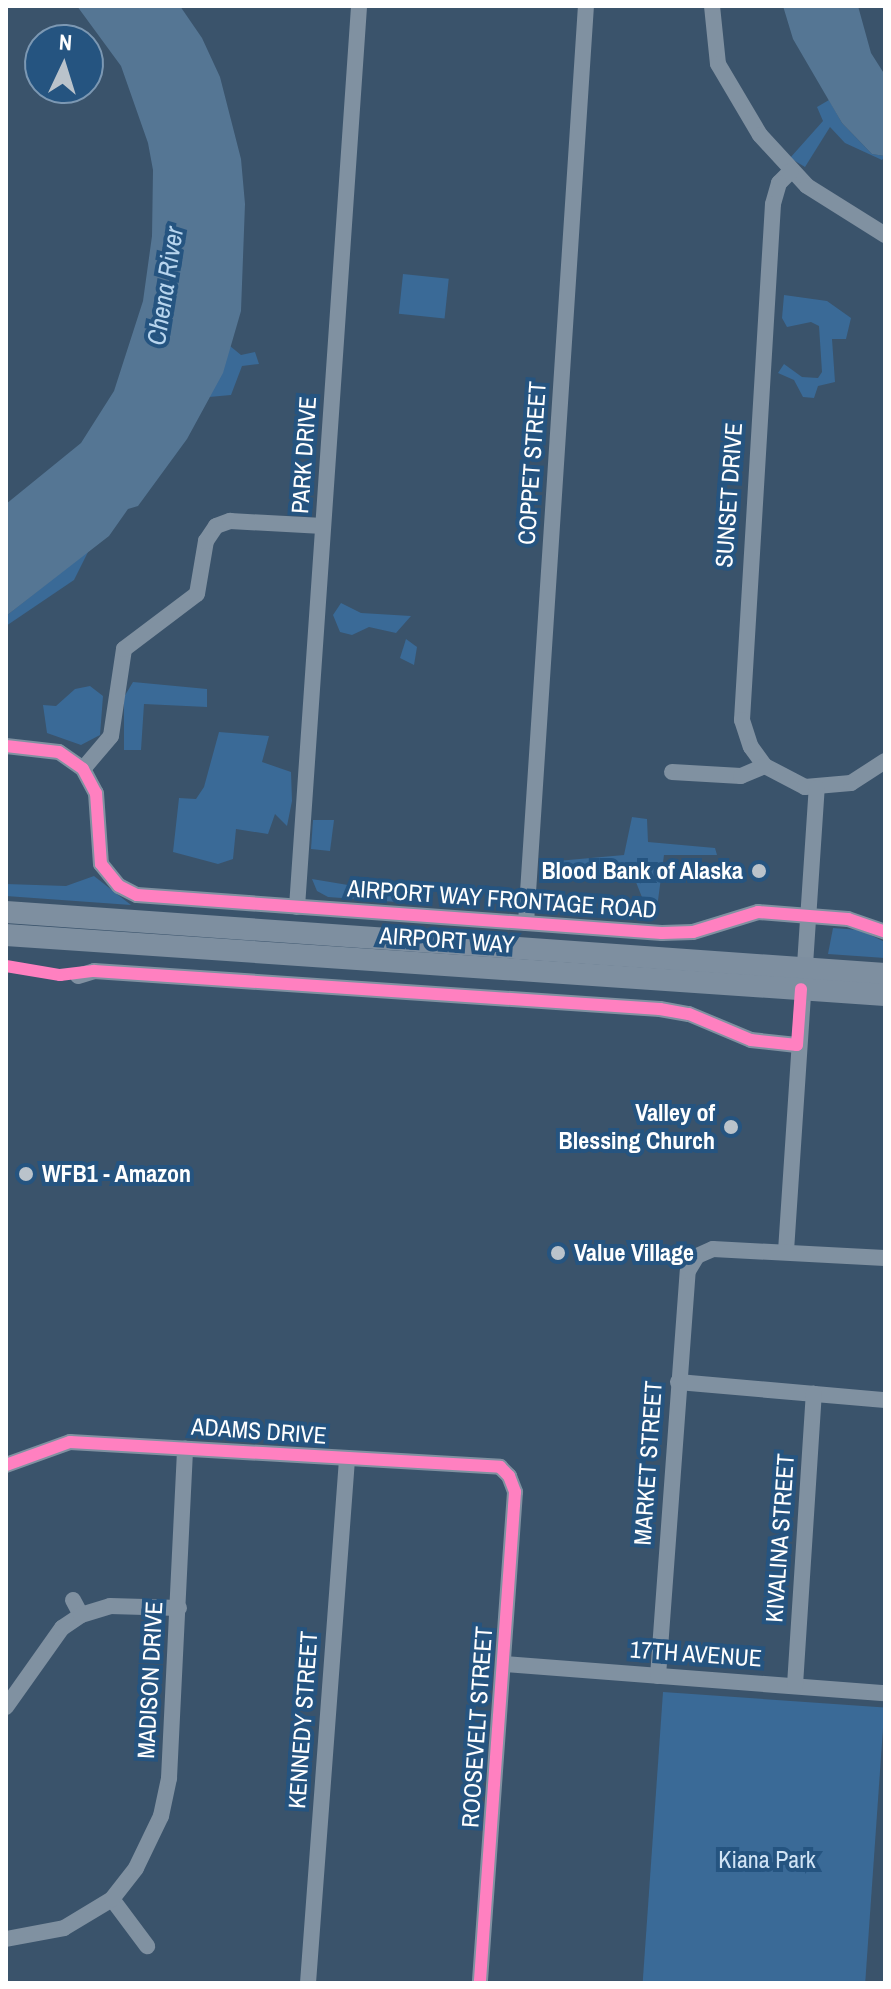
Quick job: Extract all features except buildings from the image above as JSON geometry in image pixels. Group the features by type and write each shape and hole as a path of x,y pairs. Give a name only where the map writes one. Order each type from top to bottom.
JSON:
{"main road":[{"name":"AIRPORT WAY","path":"6,912 801,978 885,995"},
{"name":"AIRPORT WAY","path":"6,935 801,978 885,974"}],"street":[{"name":"PARK DRIVE","path":"297,907 359,6"},
{"name":"COPPET STREET","path":"526,923 586,6"},
{"path":"712,6 712,39 721,71 760,135 791,171 836,208 885,235"},
{"name":"SUNSET DRIVE","path":"765,766 745,731 740,689 773,204 779,183 791,171"},
{"path":"6,746 51,750 83,769 111,736 120,658 130,642 197,594 206,541 216,526 230,521 323,526"},
{"path":"672,772 741,776 765,766 793,783 817,788 843,785 881,772"},
{"name":"AIRPORT WAY FRONTAGE ROAD","path":"83,769 96,793 98,854 114,881 152,898 683,933 748,914 807,915 858,921 885,932"},
{"path":"817,788 801,978 786,1251 885,1258"},
{"path":"78,976 94,971 660,1009 689,1014 751,1040 797,1045"},
{"name":"MARKET STREET","path":"658,1676 685,1286 697,1256 713,1249 786,1251"},
{"path":"678,1382 885,1400"},
{"name":"KIVALINA STREET","path":"795,1685 814,1394"},
{"name":"ADAMS DRIVE","path":"6,1465 70,1442 500,1467 509,1476"},
{"name":"MADISON DRIVE","path":"6,1939 64,1928 112,1899 136,1868 161,1816 169,1778 185,1448"},
{"name":"KENNEDY STREET","path":"308,1983 347,1460"},
{"name":"ROOSEVELT STREET","path":"480,1983 515,1492 509,1476"},
{"path":"73,1600 81,1615"},
{"path":"6,1707 62,1628 81,1615 110,1606 179,1608"},
{"name":"17TH AVENUE","path":"504,1664 885,1693"},
{"path":"112,1899 147,1946"}],"green space":[{"path":"829,100 842,123 872,154 885,156 882,160 845,143 830,127 805,167 790,158 823,121 817,107"},
{"path":"403,274 449,279 445,319 399,314"},
{"path":"784,295 827,301 851,318 846,339 832,339 835,382 818,386 814,398 803,397 794,380 778,373 784,364 802,377 818,378 822,372 819,326 811,322 787,327 782,318"},
{"path":"230,346 241,355 255,352 259,364 242,366 231,395 209,397"},
{"path":"89,550 74,580 6,626 6,616"},
{"path":"341,603 361,613 411,616 396,633 369,627 352,635 340,632 333,615"},
{"path":"406,639 417,647 414,665 400,658"},
{"path":"133,682 207,689 207,707 144,704 141,750 124,750 124,697"},
{"path":"90,686 103,696 100,735 81,745 47,733 43,705 56,706 75,689"},
{"path":"219,732 269,736 262,762 291,772 292,801 287,826 275,814 268,834 236,829 233,859 218,864 173,852 179,798 196,799 204,787"},
{"path":"632,817 647,819 648,842 715,848 717,855 664,855 657,908 645,905 634,877 541,872 546,862 624,855"},
{"path":"313,820 334,820 330,851 311,849"},
{"path":"94,876 131,905 6,896 6,884 66,886"},
{"path":"312,879 390,892 397,902 328,897 317,891"},
{"path":"833,928 860,930 885,942 885,958 828,954"},
{"name":"Kiana Park","path":"663,1692 884,1707 865,1983 643,1983"}],"water":[{"name":"Chena River","path":"77,6 180,6 202,38 220,77 241,159 245,204 241,311 223,373 187,439 138,506 128,509 109,536 6,616 6,504 81,443 114,391 143,301 152,236 153,170 148,143 121,66 104,43 104,24 90,24"},
{"path":"783,6 858,6 871,53 885,75 885,156 872,154 842,123 793,39"}],"cycle path":[{"path":"6,746 59,752 83,769 96,793 101,864 119,886 137,895 662,933 693,932 758,912 848,919 885,932"},
{"path":"6,966 60,975 94,971 660,1009 689,1014 751,1040 797,1045 801,989"},
{"path":"6,1465 70,1442 500,1467 509,1476 515,1492 480,1983"}],"place":[{"name":"Blood Bank of Alaska","path":"759,871"},
{"name":"Valley of Blessing Church","path":"731,1127"},
{"name":"WFB1 - Amazon","path":"26,1174"},
{"name":"Value Village","path":"558,1253"}]}
